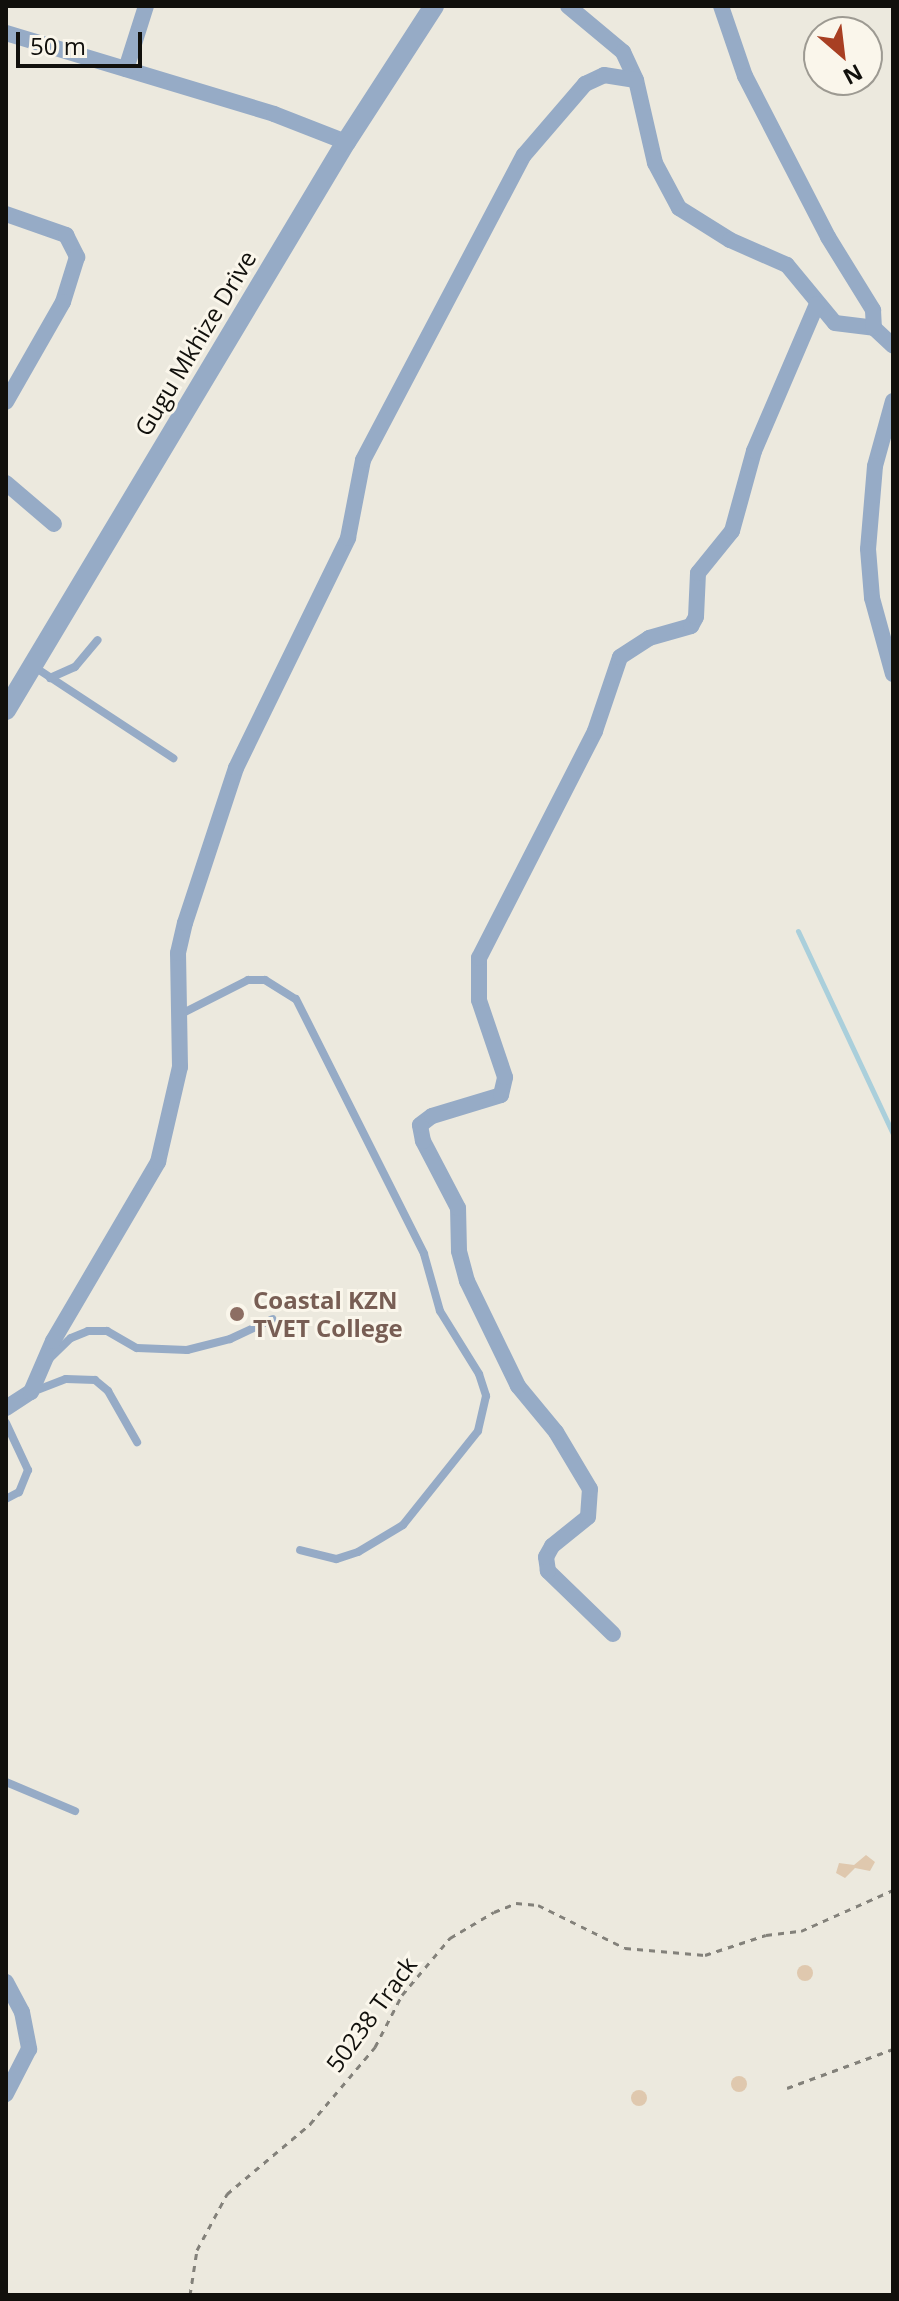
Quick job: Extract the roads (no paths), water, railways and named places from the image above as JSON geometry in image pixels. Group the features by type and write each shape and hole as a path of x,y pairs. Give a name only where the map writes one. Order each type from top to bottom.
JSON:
{"street":[{"path":"126,69 146,6"},
{"name":"Gugu Mkhize Drive","path":"6,710 346,142 434,6"},
{"path":"568,6 588,11 623,52 636,80 655,163 679,208 730,240 787,265 835,323 874,328 893,346"},
{"path":"721,6 745,76 828,237 873,310 874,328"},
{"path":"6,33 274,114 346,142"},
{"path":"6,1408 31,1392 42,1365 158,1162 174,1099 183,1013 178,965 185,923 236,768 348,538 363,460 508,176 585,84 604,75 636,80"},
{"path":"6,214 66,235 77,257 63,302 6,402"},
{"path":"613,1634 548,1571 552,1546 588,1517 590,1489 563,1442 518,1386 467,1281 459,1251 458,1208 423,1141 420,1125 432,1116 501,1095 505,1077 479,1000 479,958 595,731 620,657 649,638 691,626 696,617 698,573 732,531 754,451 817,304"},
{"path":"893,401 875,466 868,549 872,598 893,674"},
{"path":"6,483 54,524"},
{"path":"6,1982 22,2012 29,2049 6,2094"}],"lane":[{"path":"50,678 75,667 98,640"},
{"path":"33,665 173,758"},
{"path":"183,1013 248,980 265,980 296,999 424,1254 440,1311 479,1374 486,1396 478,1431 403,1525 358,1552 336,1559 300,1550"},
{"path":"42,1365 71,1338 88,1331 107,1331 137,1348 187,1350 230,1339 273,1319"},
{"path":"31,1392 66,1379 95,1380 108,1391 137,1442"},
{"path":"6,1423 28,1470 19,1492 6,1499"},
{"path":"6,1782 75,1811"}],"waterway":[{"path":"798,931 893,1134"}],"place":[{"name":"Coastal KZN TVET College","path":"237,1314"}]}
